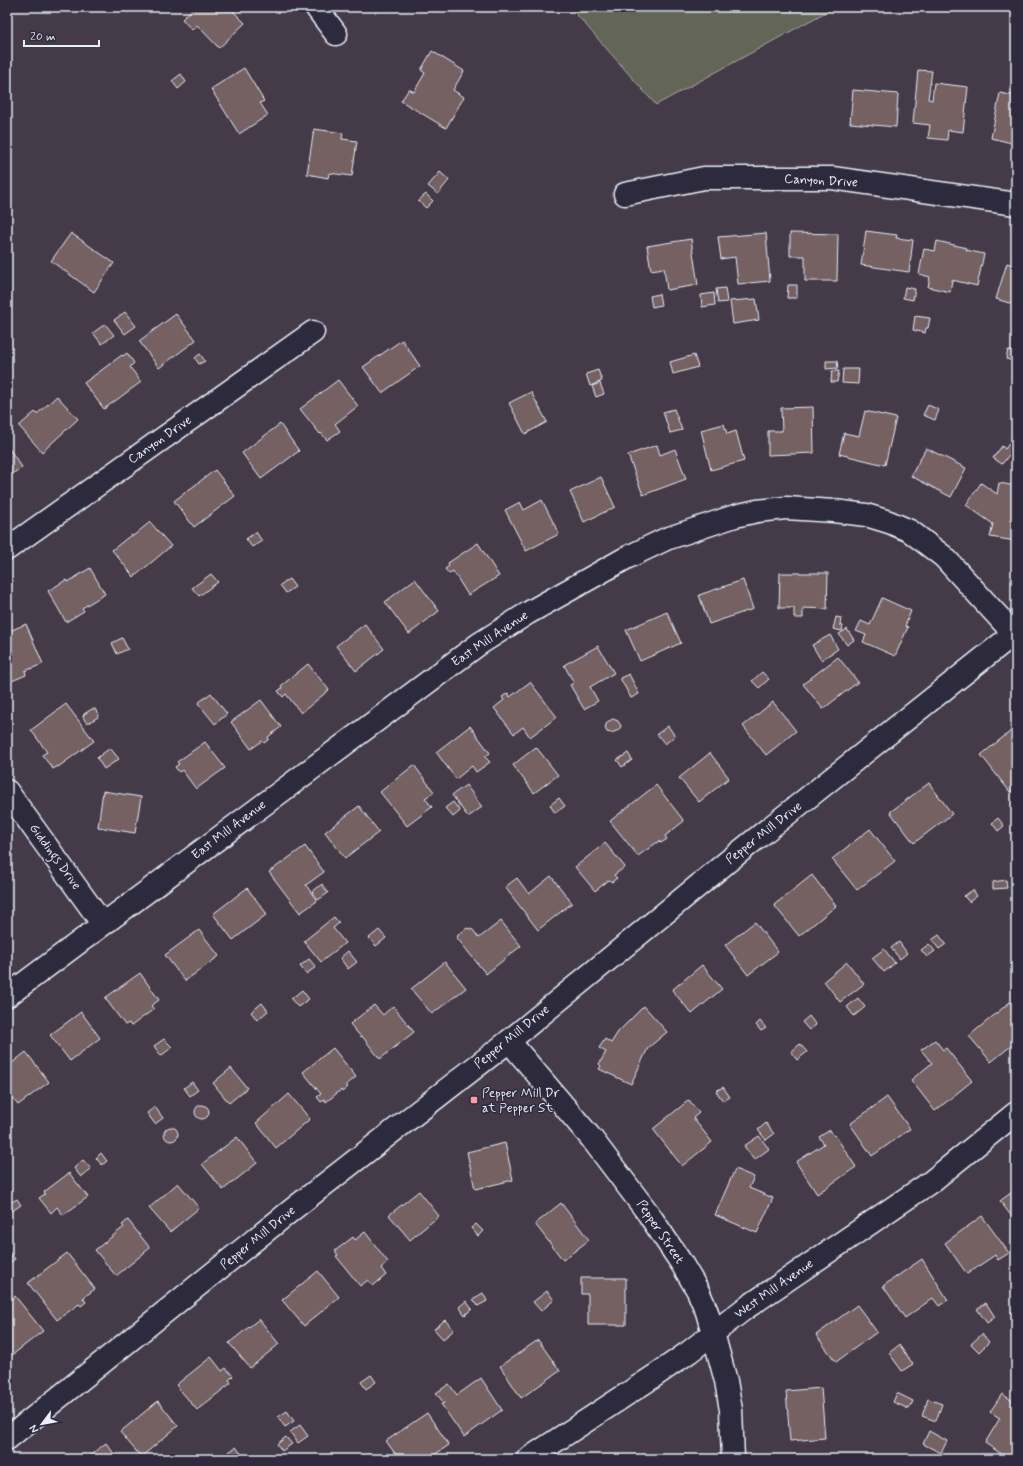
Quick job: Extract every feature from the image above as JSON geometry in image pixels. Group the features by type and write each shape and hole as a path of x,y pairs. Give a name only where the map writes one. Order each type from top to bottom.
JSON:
{"street":[{"path":"316,7 336,34"},
{"name":"Canyon Drive","path":"625,194 704,178 832,178 1016,204"},
{"name":"Canyon Drive","path":"7,549 313,332"},
{"name":"East Mill Avenue","path":"7,996 102,923 478,644 528,612 626,558 666,539 735,516 786,508 866,515 910,530 944,556 1015,634"},
{"name":"Pepper Mill Drive","path":"7,1439 293,1209 509,1041 732,858 1015,634"},
{"name":"Giddings Drive","path":"7,791 102,923"},
{"name":"Pepper Street","path":"509,1041 592,1139 648,1213 698,1291 714,1333 726,1381 731,1410 733,1459"},
{"name":"West Mill Avenue","path":"528,1459 653,1377 743,1310 932,1181 1016,1114"}],"green space":[{"path":"570,7 835,7 656,105"}],"building":[{"path":"195,7 236,7 232,10 245,23 219,48 197,25 192,30 182,19"},
{"path":"432,51 464,71 453,90 464,97 446,128 401,101 409,89 414,92 425,73 421,70"},
{"path":"244,68 264,101 260,103 268,115 239,134 211,89"},
{"path":"918,70 932,71 928,99 932,100 934,83 968,87 963,132 948,130 947,140 928,138 930,125 913,123"},
{"path":"181,74 186,82 178,89 172,81"},
{"path":"853,90 898,94 896,127 850,123"},
{"path":"1000,93 1016,96 1016,144 991,138"},
{"path":"314,129 343,133 342,139 357,141 352,176 329,173 328,178 307,174"},
{"path":"440,172 449,180 438,194 428,186"},
{"path":"426,194 433,201 426,208 418,201"},
{"path":"866,231 897,235 896,238 913,240 909,272 861,265"},
{"path":"71,233 114,263 94,292 51,261"},
{"path":"766,233 770,281 738,284 735,257 721,259 718,237"},
{"path":"790,233 838,234 837,281 805,281 805,256 790,256"},
{"path":"691,239 698,285 667,290 664,268 651,270 647,246"},
{"path":"937,241 967,248 966,250 984,254 977,286 952,280 950,292 928,287 930,277 919,274 924,249 935,251"},
{"path":"1007,263 1016,266 1016,305 996,299"},
{"path":"788,285 797,285 797,298 787,298"},
{"path":"905,287 915,289 913,300 903,298"},
{"path":"725,288 727,302 718,303 716,289"},
{"path":"714,293 715,305 702,307 701,295"},
{"path":"659,294 661,305 652,307 650,296"},
{"path":"756,299 759,320 733,324 730,301"},
{"path":"125,312 136,326 125,334 114,320"},
{"path":"176,314 196,340 159,368 139,341"},
{"path":"915,316 930,318 928,328 926,328 925,333 913,330"},
{"path":"105,324 114,335 102,344 93,333"},
{"path":"402,340 420,366 382,393 363,367"},
{"path":"1008,350 1016,352 1014,361 1006,359"},
{"path":"127,353 134,363 130,367 141,382 104,409 84,383 122,355 123,356"},
{"path":"200,354 205,361 199,364 195,358"},
{"path":"694,355 698,367 673,374 670,362"},
{"path":"826,361 837,361 838,368 826,369"},
{"path":"843,369 859,369 858,384 842,383"},
{"path":"598,370 602,381 590,386 586,374"},
{"path":"832,371 839,371 837,382 831,382"},
{"path":"338,380 358,406 335,424 340,431 327,440 321,433 320,434 300,409"},
{"path":"600,383 604,394 596,397 592,386"},
{"path":"531,392 547,422 525,434 509,403"},
{"path":"57,396 78,419 42,452 19,426 35,412 37,414"},
{"path":"928,405 939,410 935,420 923,415"},
{"path":"813,407 814,453 768,455 768,431 782,431 781,408"},
{"path":"674,409 682,430 670,433 663,412"},
{"path":"865,411 896,418 885,465 839,454 844,433 859,436"},
{"path":"280,424 299,451 261,479 242,453"},
{"path":"724,424 727,434 736,431 744,461 711,470 701,430"},
{"path":"1011,441 1016,446 1002,464 993,458 1002,446 1005,449"},
{"path":"657,445 660,455 675,449 686,479 643,495 628,455"},
{"path":"7,446 22,467 7,478"},
{"path":"926,448 966,468 951,497 911,476"},
{"path":"215,470 235,496 194,527 174,501"},
{"path":"601,477 615,507 584,522 570,492"},
{"path":"981,483 997,494 999,483 1016,486 1016,541 990,537 993,524 966,505"},
{"path":"542,500 559,534 526,551 505,510 520,502 524,510"},
{"path":"150,522 171,546 134,577 112,550"},
{"path":"256,532 262,541 252,547 246,539"},
{"path":"478,543 499,576 468,595 453,571 449,574 445,569 449,566 448,563"},
{"path":"90,568 105,594 82,608 84,611 66,622 48,591 66,580 68,582"},
{"path":"780,573 828,573 827,609 803,608 803,618 794,618 794,608 779,608"},
{"path":"211,574 218,582 199,596 192,588"},
{"path":"289,579 295,587 286,593 280,585"},
{"path":"415,579 439,611 409,634 385,602"},
{"path":"743,580 753,609 709,624 699,595"},
{"path":"882,598 911,611 905,626 908,627 895,656 863,642 866,635 856,631 861,621 870,625"},
{"path":"667,612 681,643 640,661 626,630"},
{"path":"836,617 841,618 840,625 843,626 842,631 833,629"},
{"path":"26,624 43,664 25,671 26,675 7,683 7,632"},
{"path":"365,624 384,649 356,671 336,646"},
{"path":"847,629 854,640 847,645 839,634"},
{"path":"830,635 838,649 821,660 812,645"},
{"path":"122,638 128,649 117,654 112,643"},
{"path":"598,646 614,673 590,687 598,701 584,709 570,685 574,683 564,665"},
{"path":"838,657 858,682 823,709 803,684"},
{"path":"308,664 329,690 301,713 286,694 283,697 278,691 282,688 281,686"},
{"path":"762,672 769,679 759,688 752,681"},
{"path":"629,674 639,694 631,698 620,678"},
{"path":"530,682 557,717 530,737 523,727 514,734 494,708 504,700 502,697 508,693 510,697"},
{"path":"211,693 227,714 215,724 198,703"},
{"path":"261,700 281,727 268,737 269,739 264,743 262,741 251,749 231,722"},
{"path":"773,702 796,731 766,755 743,726"},
{"path":"66,704 94,741 53,769 42,755 47,752 31,730"},
{"path":"92,709 95,709 98,717 90,722 86,722 83,717 84,714"},
{"path":"613,719 618,721 621,726 619,730 611,733 607,732 605,728 607,722"},
{"path":"470,726 490,753 485,757 490,762 476,772 472,766 456,779 436,752"},
{"path":"668,726 675,736 665,744 657,734"},
{"path":"1012,730 1016,735 1016,788 1010,792 981,755"},
{"path":"205,742 225,768 196,789 182,770 179,772 175,767 179,764 177,762"},
{"path":"536,747 558,775 534,793 513,765"},
{"path":"110,748 119,759 104,769 97,758"},
{"path":"628,753 632,760 622,767 617,760"},
{"path":"710,753 729,778 699,802 679,778"},
{"path":"414,765 434,792 425,798 432,807 407,826 380,792"},
{"path":"929,783 952,814 914,843 890,812"},
{"path":"466,785 482,807 468,817 452,795"},
{"path":"656,785 684,821 665,836 667,839 661,843 659,841 638,856 610,821"},
{"path":"103,791 141,797 135,833 98,827"},
{"path":"559,798 565,806 555,813 550,805"},
{"path":"453,802 460,811 453,817 445,808"},
{"path":"359,806 379,832 345,858 325,832"},
{"path":"998,818 1004,826 998,831 992,823"},
{"path":"870,829 895,861 857,890 832,859"},
{"path":"605,843 625,867 614,875 617,878 612,882 609,880 595,891 575,867"},
{"path":"305,846 324,872 306,885 317,901 300,913 269,872"},
{"path":"812,875 836,906 799,936 774,905"},
{"path":"551,876 572,903 538,930 505,887 517,878 529,894"},
{"path":"1006,880 1007,888 993,889 993,882"},
{"path":"322,884 328,893 318,900 312,892"},
{"path":"247,888 267,914 233,940 213,914"},
{"path":"973,890 977,896 969,902 964,896"},
{"path":"334,917 339,923 333,928 345,943 321,962 304,941"},
{"path":"501,921 521,946 486,974 457,938 458,935 467,928 473,930 479,938"},
{"path":"755,922 778,952 748,975 725,945"},
{"path":"199,930 219,956 185,981 165,955"},
{"path":"379,930 386,938 376,946 369,938"},
{"path":"939,935 946,944 939,949 932,940"},
{"path":"899,942 907,953 900,959 891,948"},
{"path":"929,944 935,951 927,957 921,950"},
{"path":"884,949 895,963 884,972 872,958"},
{"path":"348,951 357,962 348,969 340,958"},
{"path":"309,959 316,967 306,974 300,966"},
{"path":"445,962 466,988 432,1014 411,989"},
{"path":"847,962 864,984 840,1002 824,981"},
{"path":"702,965 722,989 692,1014 672,990"},
{"path":"140,973 159,1000 151,1006 154,1009 131,1026 129,1023 125,1025 105,998"},
{"path":"302,990 309,999 298,1007 291,999"},
{"path":"858,998 865,1007 854,1016 847,1007"},
{"path":"1010,1002 1016,1009 1016,1042 991,1062 969,1036"},
{"path":"262,1003 268,1011 257,1020 251,1012"},
{"path":"374,1005 383,1015 393,1006 414,1032 380,1059 362,1036 361,1037 350,1024"},
{"path":"644,1006 667,1032 648,1048 631,1084 599,1069 601,1066 599,1064 606,1052 599,1048 605,1039 611,1043 618,1032"},
{"path":"81,1012 100,1038 70,1061 50,1035"},
{"path":"809,1016 816,1025 809,1030 802,1022"},
{"path":"760,1021 766,1028 761,1031 756,1025"},
{"path":"164,1039 172,1047 161,1056 154,1046"},
{"path":"935,1040 943,1050 946,1048 972,1081 935,1111 911,1080 932,1063 921,1050"},
{"path":"800,1044 807,1052 797,1060 791,1052"},
{"path":"333,1048 356,1077 346,1085 348,1087 342,1092 341,1090 326,1102 325,1099 321,1102 317,1097 321,1094 303,1072"},
{"path":"26,1052 49,1082 18,1105 7,1091 7,1067"},
{"path":"231,1068 247,1088 229,1103 213,1083"},
{"path":"192,1082 198,1090 190,1096 184,1088"},
{"path":"723,1087 730,1097 723,1101 716,1091"},
{"path":"289,1094 310,1119 276,1148 256,1123"},
{"path":"887,1097 910,1129 872,1156 850,1124"},
{"path":"689,1100 699,1113 693,1118 712,1142 682,1166 653,1129"},
{"path":"202,1105 207,1107 209,1112 207,1117 202,1119 197,1117 195,1112 197,1107"},
{"path":"155,1107 163,1118 155,1124 147,1113"},
{"path":"766,1123 774,1134 766,1140 758,1130"},
{"path":"171,1127 176,1129 178,1134 176,1139 171,1141 166,1139 164,1134 166,1129"},
{"path":"830,1130 834,1136 835,1135 856,1167 817,1194 796,1162 824,1144 819,1137"},
{"path":"759,1136 769,1149 754,1160 744,1146"},
{"path":"237,1137 257,1163 223,1190 202,1164"},
{"path":"505,1143 513,1180 475,1189 467,1152"},
{"path":"101,1153 107,1161 102,1165 96,1158"},
{"path":"83,1160 91,1169 81,1177 74,1168"},
{"path":"735,1169 754,1177 749,1188 773,1198 757,1233 715,1215"},
{"path":"69,1173 88,1197 63,1215 57,1207 51,1213 39,1198 45,1194 44,1192"},
{"path":"178,1183 199,1208 170,1232 149,1208"},
{"path":"1016,1189 1016,1222 1000,1201"},
{"path":"419,1191 439,1216 410,1240 389,1215"},
{"path":"17,1199 21,1205 12,1211 7,1205"},
{"path":"561,1203 589,1240 563,1260 535,1224"},
{"path":"982,1216 1009,1253 998,1260 995,1255 967,1274 945,1243"},
{"path":"128,1220 150,1248 116,1276 95,1250 124,1227 122,1225"},
{"path":"476,1224 483,1231 478,1236 471,1228"},
{"path":"365,1232 388,1262 381,1268 386,1275 373,1286 368,1280 360,1286 336,1256 338,1255 335,1251 353,1237 355,1240"},
{"path":"7,1249 15,1259 7,1265"},
{"path":"67,1253 95,1289 83,1298 86,1302 81,1306 79,1304 57,1320 28,1283"},
{"path":"922,1259 948,1300 939,1306 933,1298 905,1318 883,1286"},
{"path":"318,1271 339,1297 304,1326 282,1300"},
{"path":"581,1278 626,1278 626,1325 588,1325 588,1294 581,1294"},
{"path":"547,1291 554,1300 541,1311 533,1302"},
{"path":"483,1293 487,1301 478,1306 473,1299"},
{"path":"15,1296 43,1331 7,1359 7,1302"},
{"path":"466,1301 472,1309 465,1315 459,1307"},
{"path":"986,1303 995,1317 987,1323 977,1309"},
{"path":"857,1305 877,1332 836,1362 816,1335"},
{"path":"1016,1308 1016,1318 1011,1312"},
{"path":"259,1319 279,1344 250,1368 229,1343"},
{"path":"445,1320 454,1330 443,1339 434,1329"},
{"path":"982,1334 989,1342 979,1352 971,1344"},
{"path":"538,1340 560,1371 521,1398 500,1366"},
{"path":"899,1345 913,1364 902,1371 889,1353"},
{"path":"211,1357 222,1371 226,1368 233,1376 229,1380 231,1383 197,1410 176,1385"},
{"path":"371,1375 376,1382 366,1389 361,1382"},
{"path":"481,1378 502,1410 464,1437 441,1404 444,1403 436,1393 449,1384 457,1395"},
{"path":"821,1388 825,1438 790,1441 786,1391"},
{"path":"897,1393 913,1401 909,1409 893,1402"},
{"path":"1002,1394 1016,1403 1016,1452 1011,1459 985,1443 1000,1418 990,1412"},
{"path":"928,1399 942,1404 936,1421 922,1416"},
{"path":"158,1401 178,1426 141,1457 120,1432"},
{"path":"287,1411 294,1421 285,1427 278,1417"},
{"path":"427,1413 449,1445 428,1459 399,1459 386,1441"},
{"path":"300,1425 308,1436 298,1443 290,1432"},
{"path":"929,1431 947,1441 941,1453 923,1444"},
{"path":"286,1437 292,1444 282,1451 277,1444"},
{"path":"106,1443 118,1459 86,1459"},
{"path":"236,1447 245,1459 225,1459 223,1456"},
{"path":"369,1454 372,1459 360,1459"}],"place":[{"name":"Pepper Mill Dr at Pepper St","path":"474,1100"}]}
